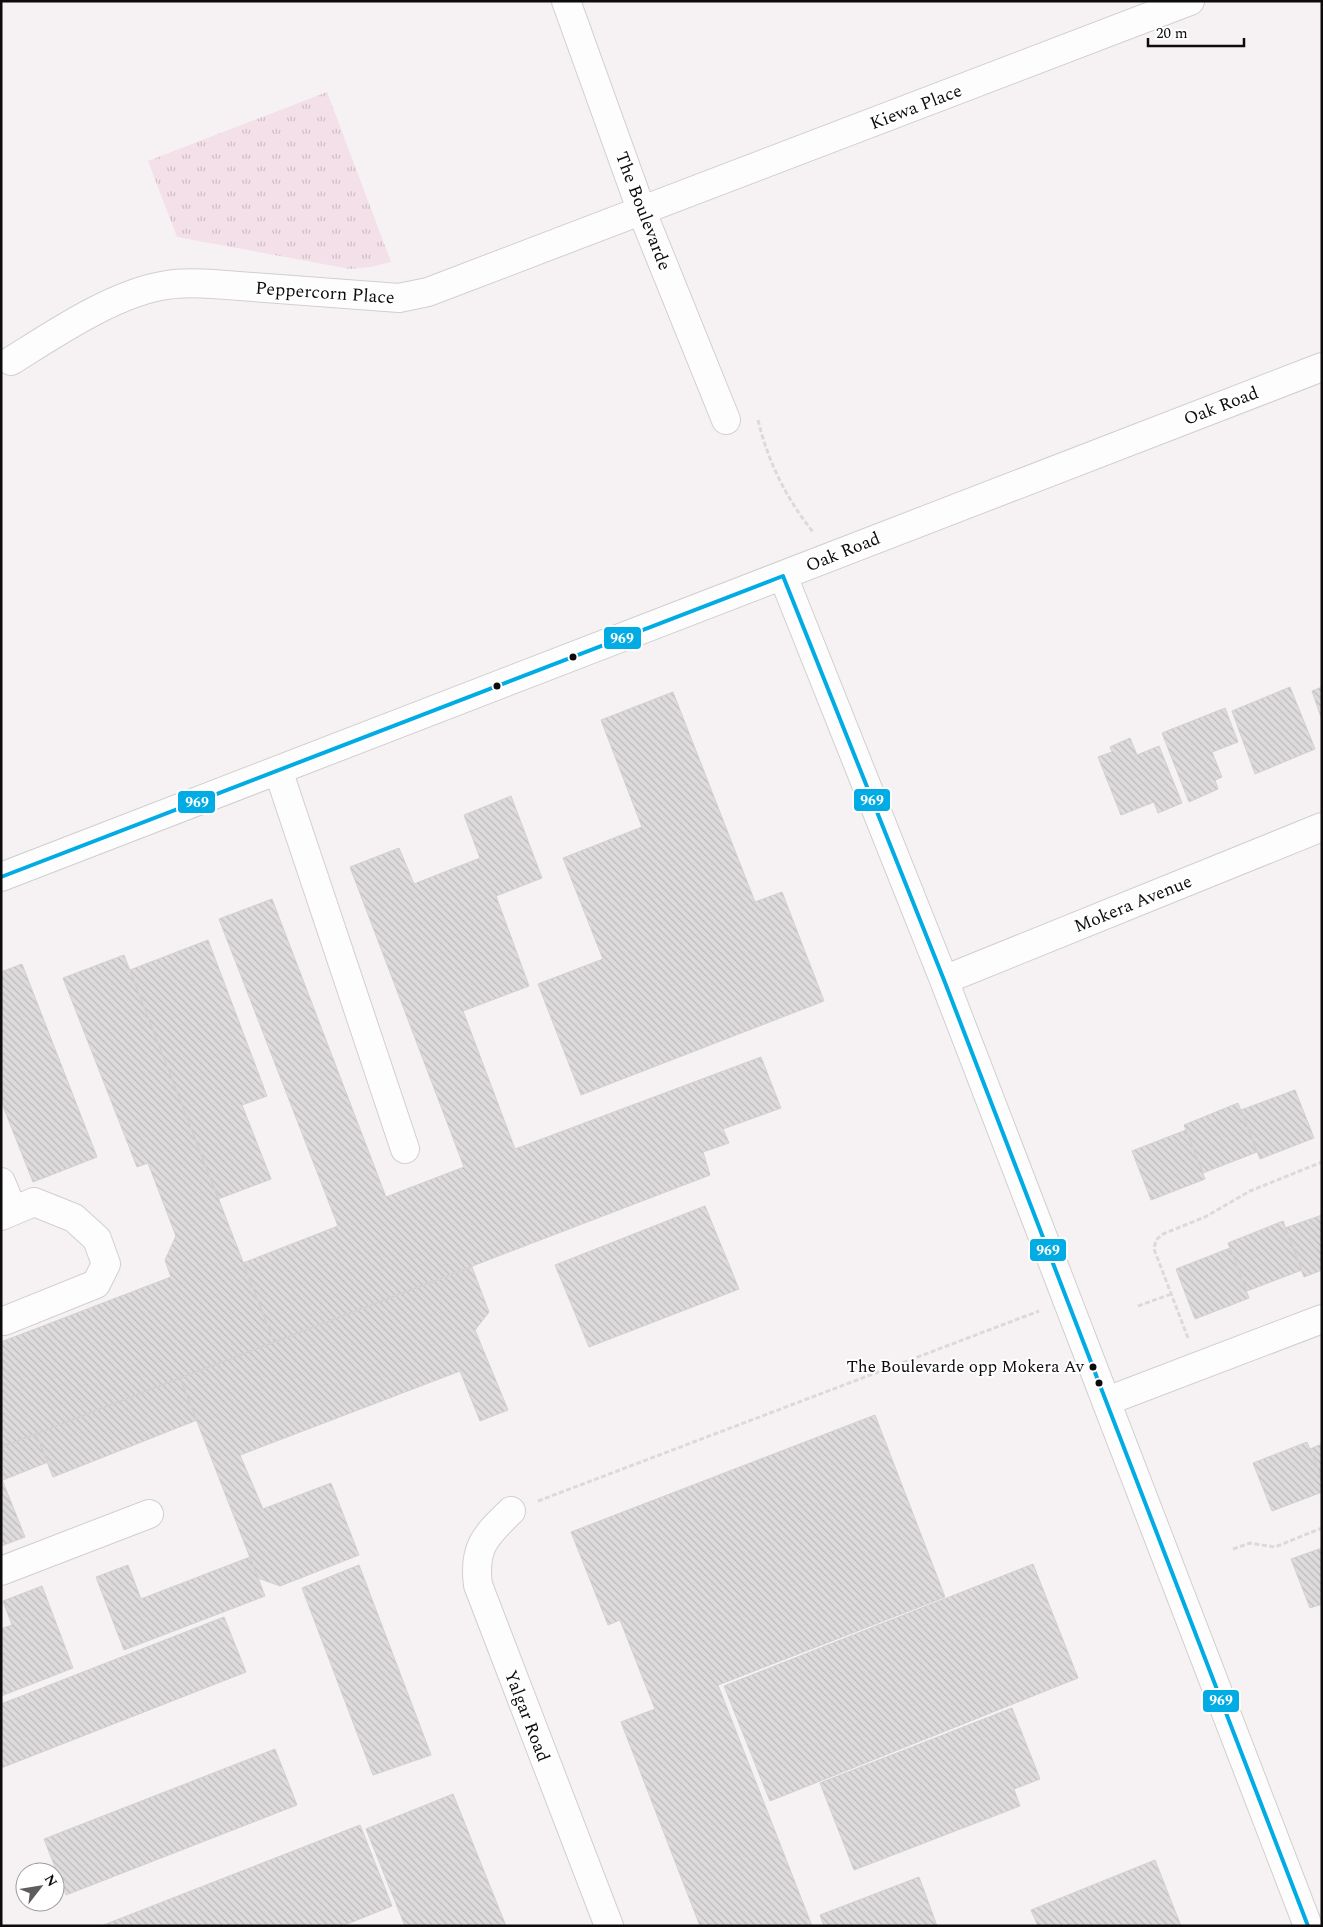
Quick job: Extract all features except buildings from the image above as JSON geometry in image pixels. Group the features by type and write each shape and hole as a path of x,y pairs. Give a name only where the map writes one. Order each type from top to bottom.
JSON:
{"street":[{"name":"The Boulevarde","path":"566,1 642,212 726,420"},
{"name":"Kiewa Place","path":"642,212 1190,1"},
{"name":"Peppercorn Place","path":"11,361 52,335 111,304 158,286 189,282 399,298 428,292 642,212"},
{"name":"Oak Road","path":"1,877 1322,367"},
{"path":"783,576 944,980 1308,1926"},
{"path":"278,770 405,1149"},
{"name":"Mokera Avenue","path":"944,980 1322,827"},
{"path":"1,1182 7,1213 34,1202 74,1218 97,1239 106,1264 96,1284 1,1320"},
{"path":"1107,1401 1322,1319"},
{"name":"Yalgar Road","path":"510,1511 492,1529 479,1549 476,1571 478,1585 609,1926"},
{"path":"1,1571 149,1514"}],"path":[{"path":"726,420 755,409 766,451 792,505 832,556"},
{"path":"1200,1366 1154,1249 1156,1240 1162,1234 1205,1217 1250,1191 1322,1162"},
{"path":"1138,1306 1171,1294"},
{"path":"510,1511 1068,1300"},
{"path":"1233,1549 1250,1543 1275,1546 1322,1528"}],"green space":[{"path":"327,92 391,262 350,269 177,237 148,161"}],"transit line":[{"name":"969","path":"783,576 944,980 1308,1926"},
{"name":"969","path":"1,877 783,576"}],"place":[{"name":"The Boulevarde opp Mokera Av","path":"1093,1367"}]}
